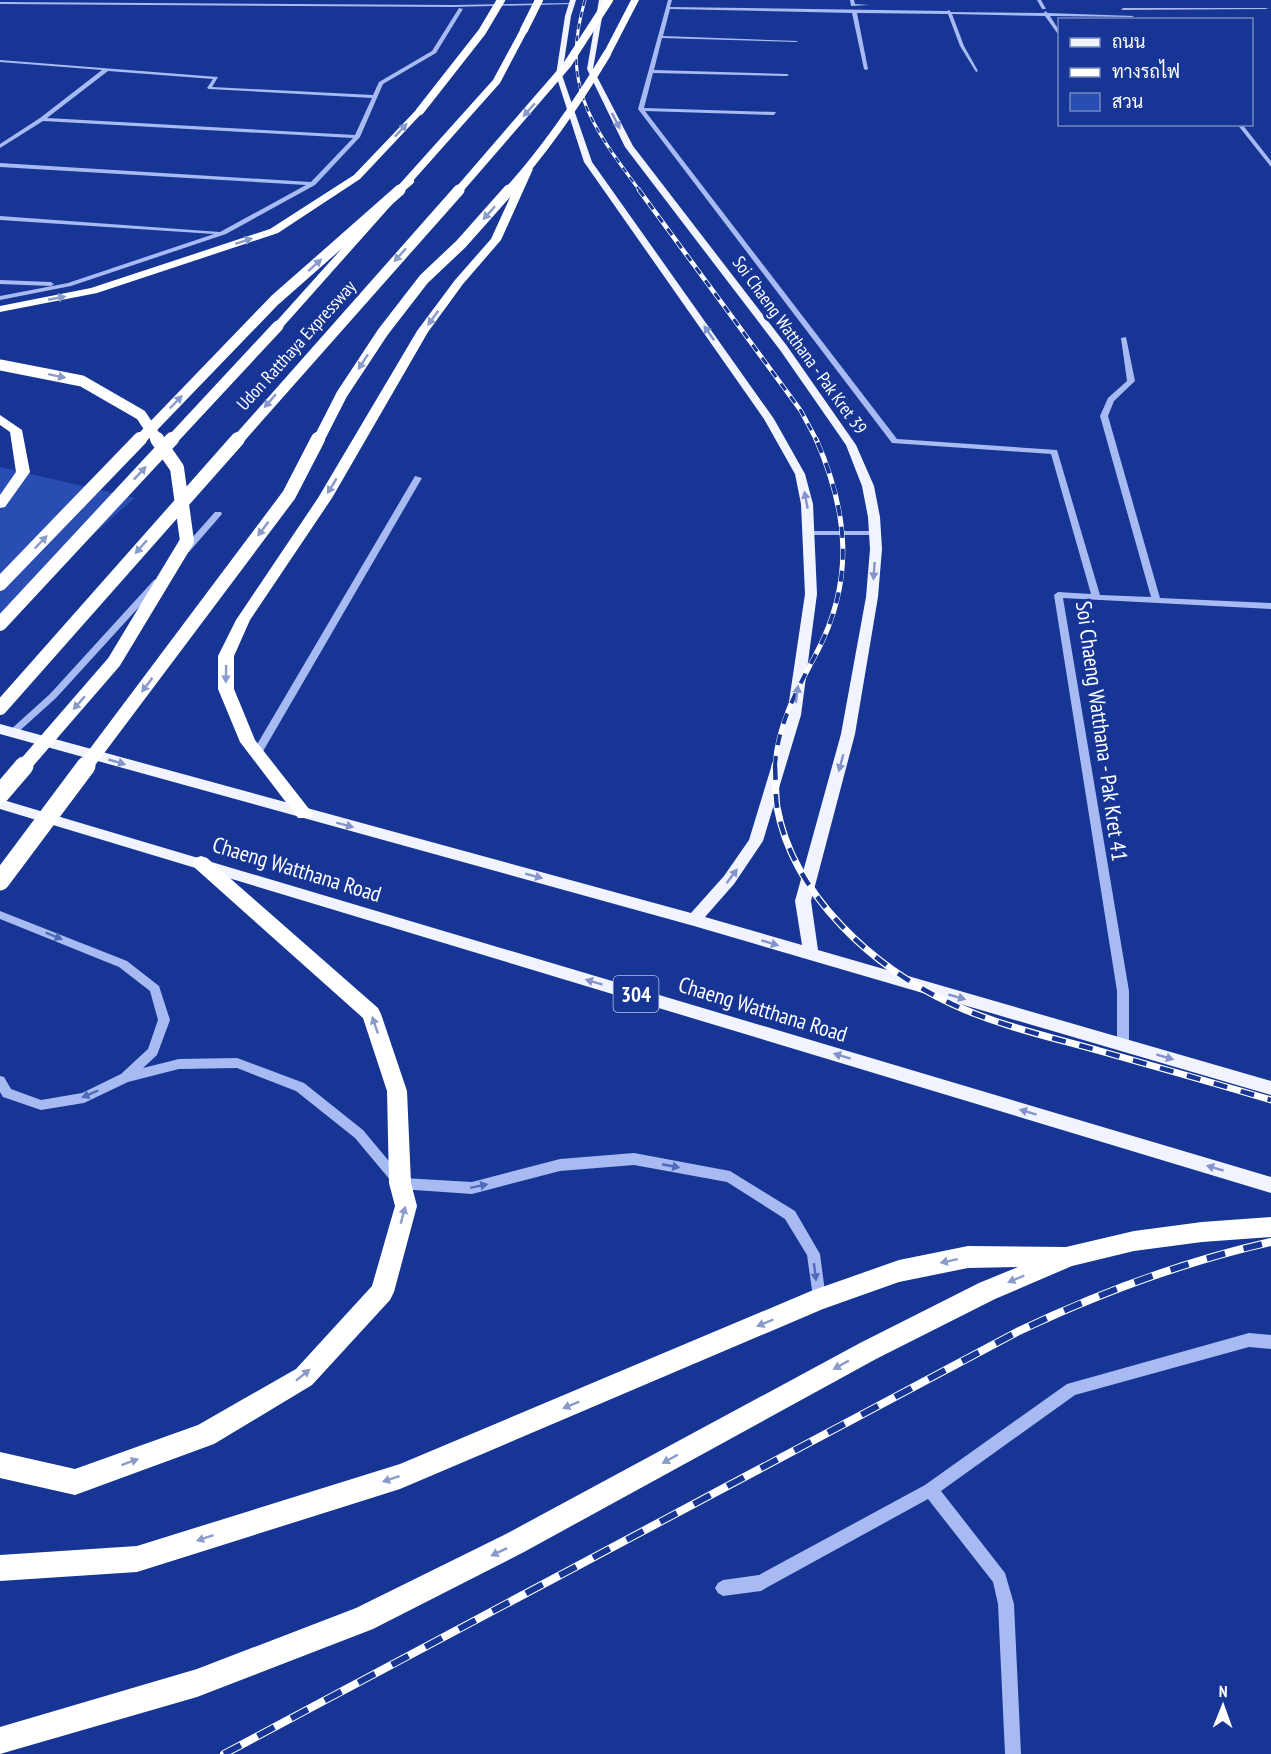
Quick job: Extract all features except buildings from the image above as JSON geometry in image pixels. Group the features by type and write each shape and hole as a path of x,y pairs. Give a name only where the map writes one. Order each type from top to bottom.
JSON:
{"highway":[{"path":"0,309 93,291 274,231 357,177 420,111 482,32 501,0"},
{"name":"Udon Ratthaya Expressway","path":"0,624 278,326 497,81 540,0"},
{"name":"Udon Ratthaya Expressway","path":"0,708 531,109 567,65 609,0"},
{"path":"0,881 289,495 342,394 383,332 424,279 461,244 528,170 583,94 623,28 635,0"},
{"path":"304,814 248,742 226,689 226,656 243,620 325,498 423,331 459,282 495,240 528,170"},
{"path":"0,584 275,300 410,181"},
{"path":"0,364 82,381 141,416 177,468 187,541 114,662 0,794"},
{"path":"0,419 16,430 24,472 0,504"},
{"path":"0,1465 75,1482 205,1436 304,1377 382,1292 406,1206 400,1183 397,1091 371,1014 201,863"},
{"path":"0,1741 197,1683 363,1619 515,1543 868,1351 987,1291 1070,1256 1134,1241 1202,1232 1271,1227"},
{"path":"0,1568 137,1559 400,1476 626,1383 819,1299 899,1271 968,1257 1070,1256"}],"main road":[{"name":"Soi Chaeng Watthana - Pak Kret 39","path":"602,0 590,69 629,147 784,348 851,445 868,486 875,533 872,597 848,734 803,901 810,955"},
{"path":"572,2 559,75 588,162 749,388 786,445 800,474 807,504 811,594 794,715 756,842 729,880 694,920"},
{"path":"6,731 694,920 1271,1088"},
{"name":"Chaeng Watthana Road","path":"0,804 1271,1185"}],"street":[{"path":"641,109 670,0"},
{"path":"1039,0 1058,34"},
{"path":"0,3 441,6 572,2"},
{"path":"667,8 853,7 1132,16"},
{"path":"853,7 950,12 1266,9"},
{"path":"853,7 866,69"},
{"path":"0,298 69,285 224,233 313,184 357,137 381,83 434,52 461,9"},
{"path":"1149,10 1153,15"},
{"path":"950,12 962,46 976,71"},
{"path":"660,37 796,41"},
{"path":"0,61 216,78 209,88 374,97"},
{"path":"0,146 42,119 107,69"},
{"path":"651,71 787,75"},
{"path":"641,109 774,113"},
{"path":"641,109 895,441 1054,452 1096,597"},
{"path":"42,119 357,137"},
{"path":"1241,126 1271,165"},
{"path":"0,165 313,184"},
{"path":"0,218 224,233"},
{"path":"0,282 69,285"},
{"path":"1124,338 1131,381 1111,400 1104,416 1156,600"},
{"path":"256,753 418,478"},
{"path":"6,731 53,696 218,514"},
{"path":"809,533 875,533"},
{"name":"Soi Chaeng Watthana - Pak Kret 41","path":"1123,1045 1123,991 1058,595 1271,606"},
{"path":"0,915 123,964 155,989 164,1020 153,1052 125,1078"},
{"path":"0,1081 7,1093 40,1105 84,1098 125,1078 179,1064 237,1063 300,1087 359,1134 400,1183 472,1188 560,1165 634,1159 730,1177 790,1215 813,1254 819,1299"},
{"path":"723,1588 761,1584 930,1490 1072,1389 1249,1340 1271,1342"},
{"path":"930,1490 1000,1578 1006,1604 1013,1754"}],"green space":[{"path":"0,467 135,498 0,616"}],"railway":[{"path":"585,0 578,30 576,56 578,80 594,124 640,191"},
{"path":"639,190 801,411 816,440"},
{"path":"775,767 784,722 829,625 842,572 843,546 835,493 816,440"},
{"path":"775,767 777,807 786,840 800,870 819,899 841,925 894,971 952,1004 988,1019 1271,1100"},
{"path":"224,1754 1017,1332 1079,1304 1141,1280 1205,1259 1271,1242"}]}
